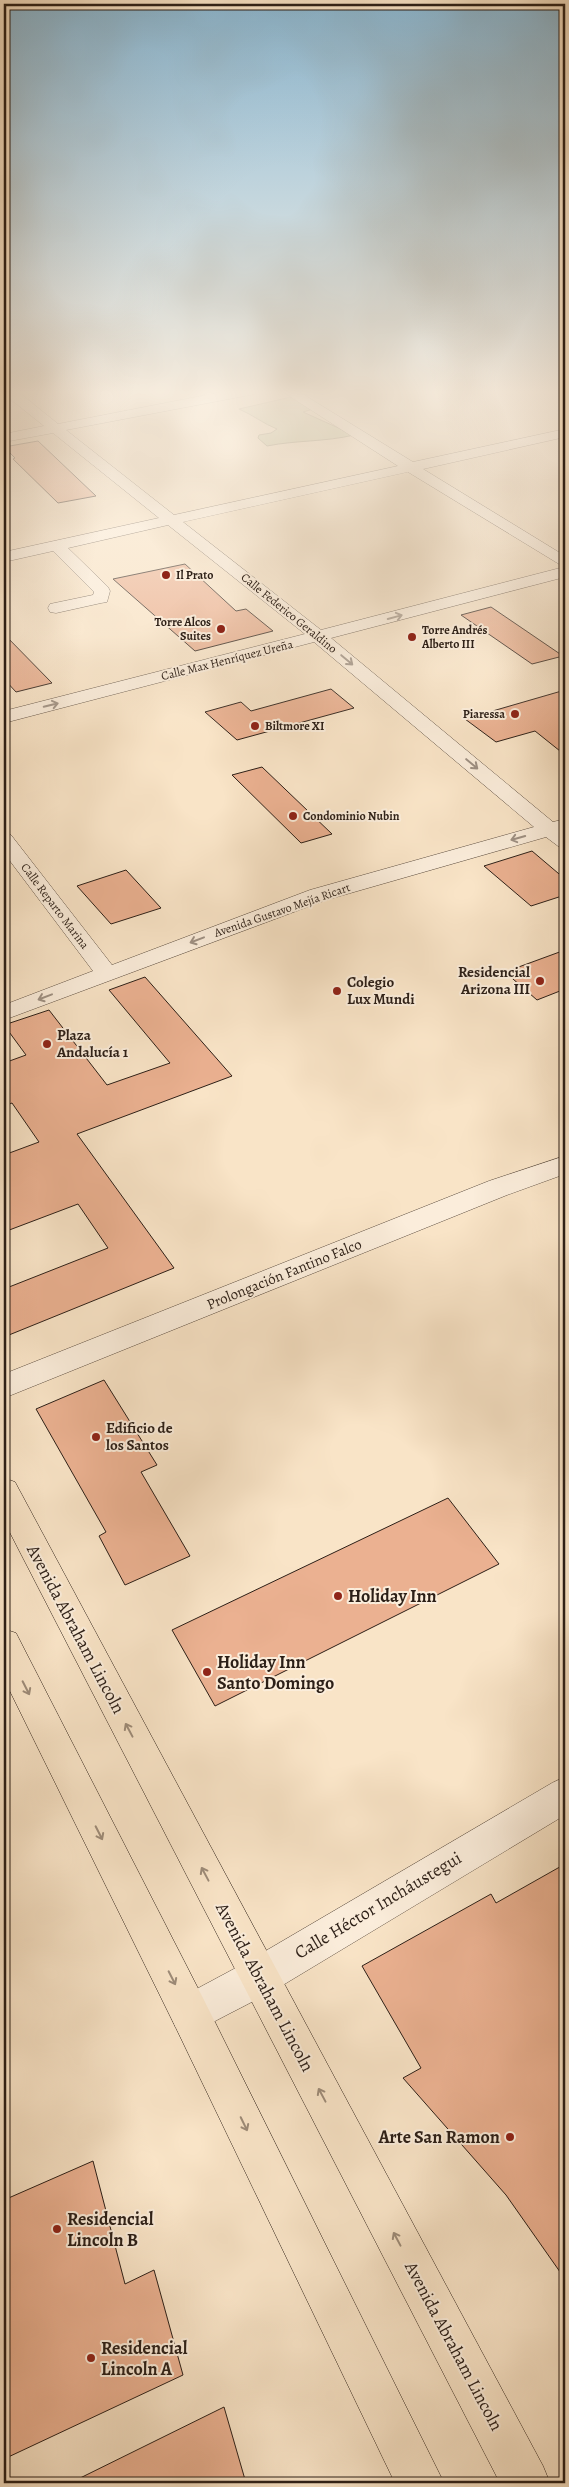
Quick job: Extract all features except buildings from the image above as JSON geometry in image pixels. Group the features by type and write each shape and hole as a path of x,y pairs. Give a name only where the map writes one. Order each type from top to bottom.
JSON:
{"main road":[{"name":"Avenida Abraham Lincoln","path":"4,1491 526,2483"},
{"path":"4,1644 190,2014 420,2483"}],"street":[{"name":"Calle Federico Geraldino","path":"154,506 560,832"},
{"path":"4,558 233,506"},
{"path":"474,506 565,563"},
{"path":"56,608 102,598 103,594 57,546"},
{"name":"Calle Max Henríquez Ureña","path":"4,717 565,572"},
{"name":"Avenida Gustavo Mejía Ricart","path":"4,1013 318,895 560,832"},
{"name":"Calle Reparto Marina","path":"4,839 107,974"},
{"name":"Prolongación Fantino Falco","path":"4,1386 505,1185 565,1165"},
{"name":"Calle Héctor Incháustegui","path":"190,2014 259,1976 565,1795"}],"place":[{"name":"Il Prato","path":"166,575"},
{"name":"Torre Alcos Suites","path":"221,629"},
{"name":"Torre Andrés Alberto III","path":"412,637"},
{"name":"Piaressa","path":"515,714"},
{"name":"Biltmore XI","path":"255,726"},
{"name":"Condominio Nubin","path":"293,816"},
{"name":"Residencial Arizona III","path":"540,981"},
{"name":"Colegio Lux Mundi","path":"337,991"},
{"name":"Plaza Andalucía 1","path":"47,1044"},
{"name":"Edificio de los Santos","path":"96,1437"},
{"name":"Holiday Inn","path":"338,1596"},
{"name":"Holiday Inn Santo Domingo","path":"207,1672"},
{"name":"Arte San Ramon","path":"510,2137"},
{"name":"Residencial Lincoln B","path":"57,2229"},
{"name":"Residencial Lincoln A","path":"91,2358"}]}
